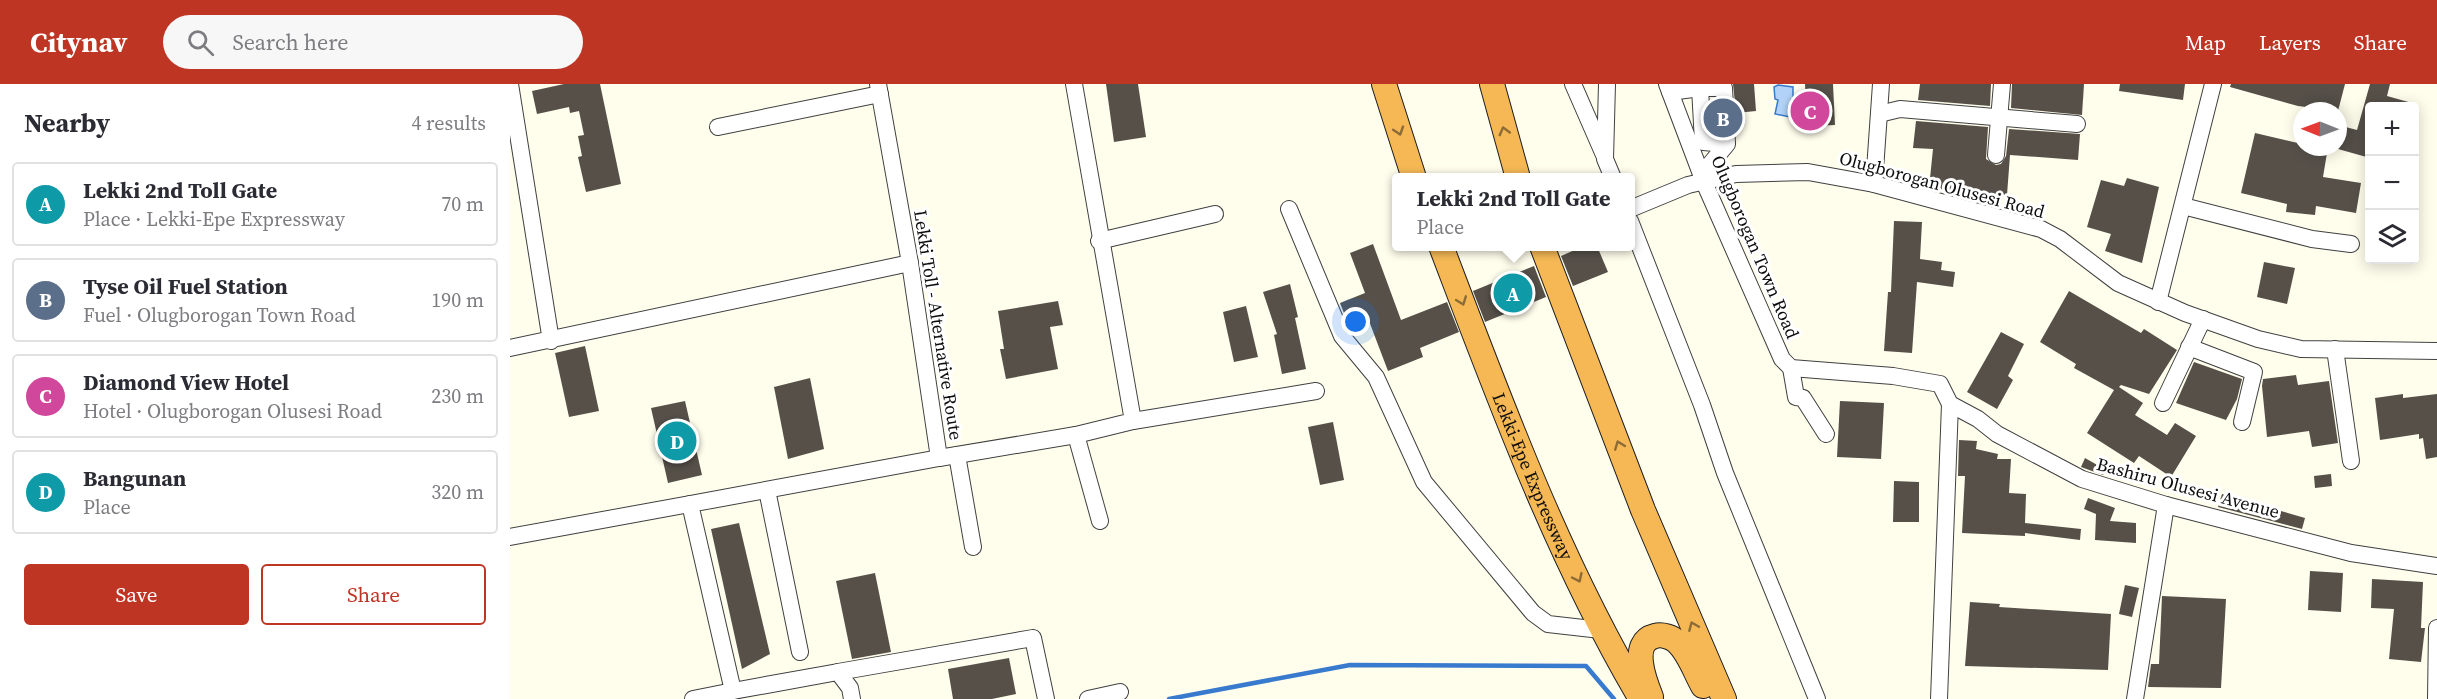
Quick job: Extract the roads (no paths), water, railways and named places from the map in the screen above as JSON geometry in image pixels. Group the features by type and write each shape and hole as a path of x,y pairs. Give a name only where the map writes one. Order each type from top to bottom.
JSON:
{"highway":[{"path":"1384,84 1413,173"},
{"path":"1492,84 1517,173"},
{"name":"Lekki-Epe Expressway","path":"1443,251 1512,435 1601,630 1641,699"},
{"path":"1544,251 1643,510 1724,699"},
{"path":"1652,699 1641,663 1641,650 1646,641 1653,636 1662,635 1676,640 1686,654 1709,699"}],"street":[{"path":"510,84 551,341"},
{"path":"1074,84 1099,241 1133,420"},
{"path":"1573,84 1611,173"},
{"path":"1605,159 1607,84"},
{"path":"1874,184 1881,84"},
{"path":"1996,155 2002,84"},
{"path":"2158,302 2213,84"},
{"path":"1669,88 1724,88 1727,144 1706,174"},
{"name":"Olugborogan Town Road","path":"1669,88 1786,364 1796,397 1803,398 1826,434"},
{"path":"1700,88 1706,174"},
{"path":"718,127 879,89"},
{"name":"Lekki Toll - Alternative Route","path":"510,537 939,458 910,263 879,89"},
{"path":"1879,114 1900,109 2077,124"},
{"path":"1702,130 1724,111"},
{"path":"1702,130 1727,144"},
{"name":"Olugborogan Olusesi Road","path":"1635,207 1689,185 1706,174 1808,171 1874,184 2041,229 2060,239 2118,283 2158,302 2258,339 2301,350 2437,351"},
{"path":"2183,206 2312,239 2350,244"},
{"path":"1289,208 1342,336 1376,376 1424,482 1533,613 1548,624 1601,630"},
{"path":"1099,241 1215,214"},
{"path":"1635,234 1702,405 1725,473 1817,699"},
{"path":"510,348 910,263"},
{"path":"2163,403 2203,319"},
{"path":"2189,348 2254,372 2242,422"},
{"path":"2335,349 2351,461"},
{"name":"Bashiru Olusesi Avenue","path":"1786,364 1893,375 1940,384 1950,404 1978,419 1997,434 2082,479 2166,506 2351,553 2437,566"},
{"path":"939,458 1076,435 1133,420 1316,391"},
{"path":"1939,699 1950,404"},
{"path":"1076,435 1100,521"},
{"path":"957,455 973,547"},
{"path":"767,490 800,652"},
{"path":"690,504 733,691"},
{"path":"2135,699 2166,506"},
{"path":"2436,699 2437,628"},
{"path":"693,699 1033,638 1046,699"},
{"path":"838,672 850,688 852,699"},
{"path":"1088,699 1120,692"}],"water":[{"path":"1778,85 1793,87 1791,100 1794,114 1790,117 1775,114 1778,100 1775,99 1774,87"}],"waterway":[{"path":"1169,699 1350,665 1586,666 1614,699"}],"place":[{"name":"Diamond View Hotel","path":"1810,111"},
{"name":"Tyse Oil Fuel Station","path":"1723,118"},
{"name":"Lekki 2nd Toll Gate","path":"1513,293"},
{"name":"Bangunan","path":"677,441"}]}
